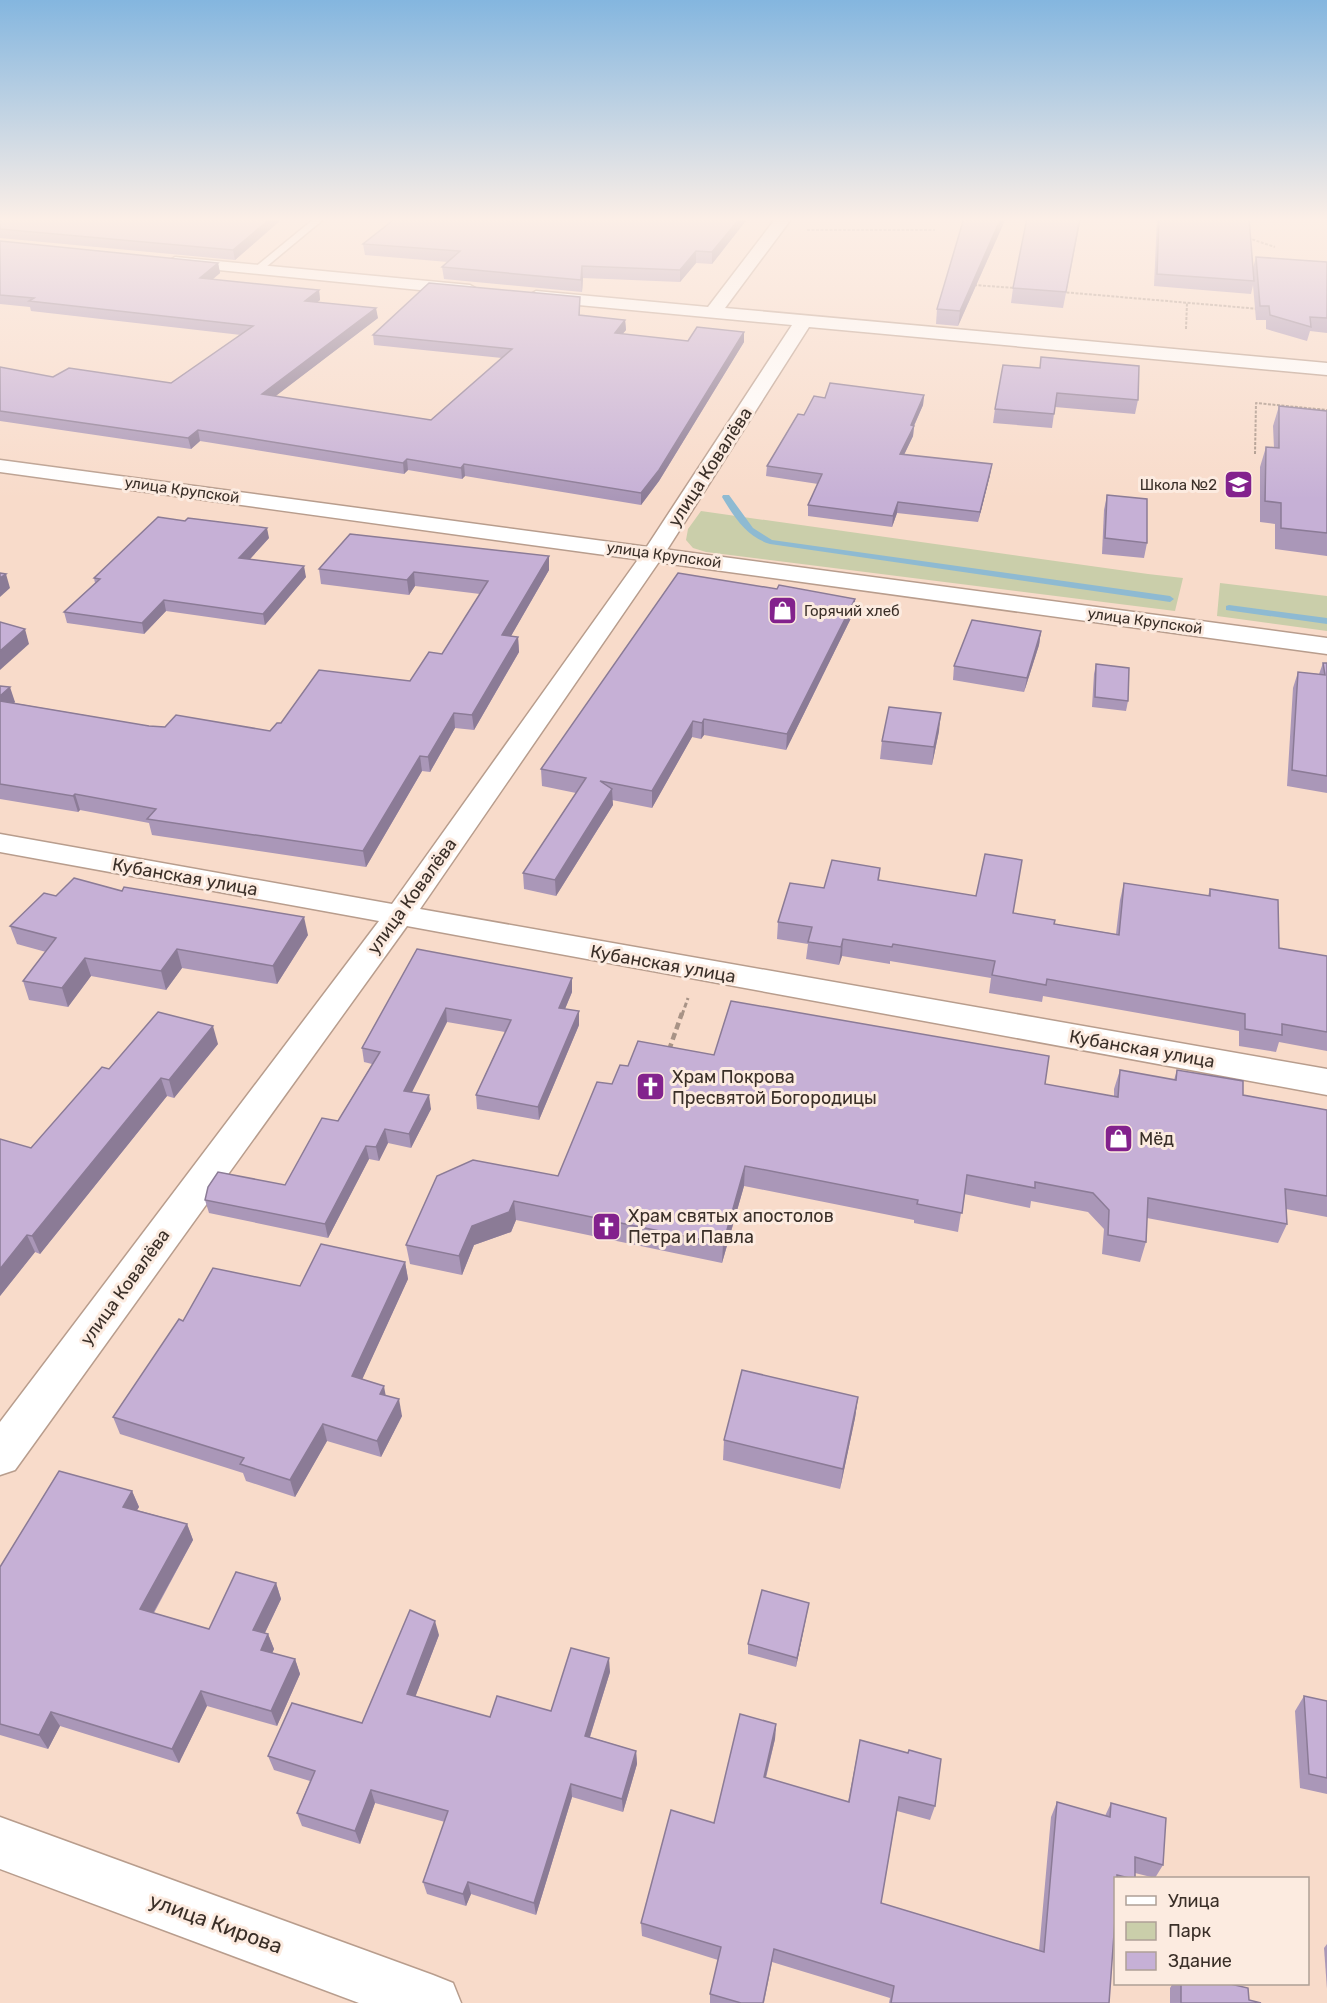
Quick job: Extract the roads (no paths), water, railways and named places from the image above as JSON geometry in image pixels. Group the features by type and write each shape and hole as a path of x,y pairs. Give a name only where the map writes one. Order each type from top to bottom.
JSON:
{"street":[{"path":"707,311 1327,369"},
{"name":"улица Ковалёва","path":"0,1456 398,916 654,553 804,321"},
{"name":"улица Крупской","path":"0,466 1327,646"},
{"name":"Кубанская улица","path":"0,843 1327,1082"},
{"name":"улица Кирова","path":"0,1843 433,2003"}],"waterway":[{"path":"726,497 750,530 770,542 1170,599"},
{"path":"1229,608 1327,621"}],"place":[{"name":"Школа №2","path":"1238,485"},
{"name":"Горячий хлеб","path":"783,611"},
{"name":"Храм Покрова Пресвятой Богородицы","path":"651,1087"},
{"name":"Мёд","path":"1118,1139"},
{"name":"Храм святых апостолов Петра и Павла","path":"607,1226"}]}
